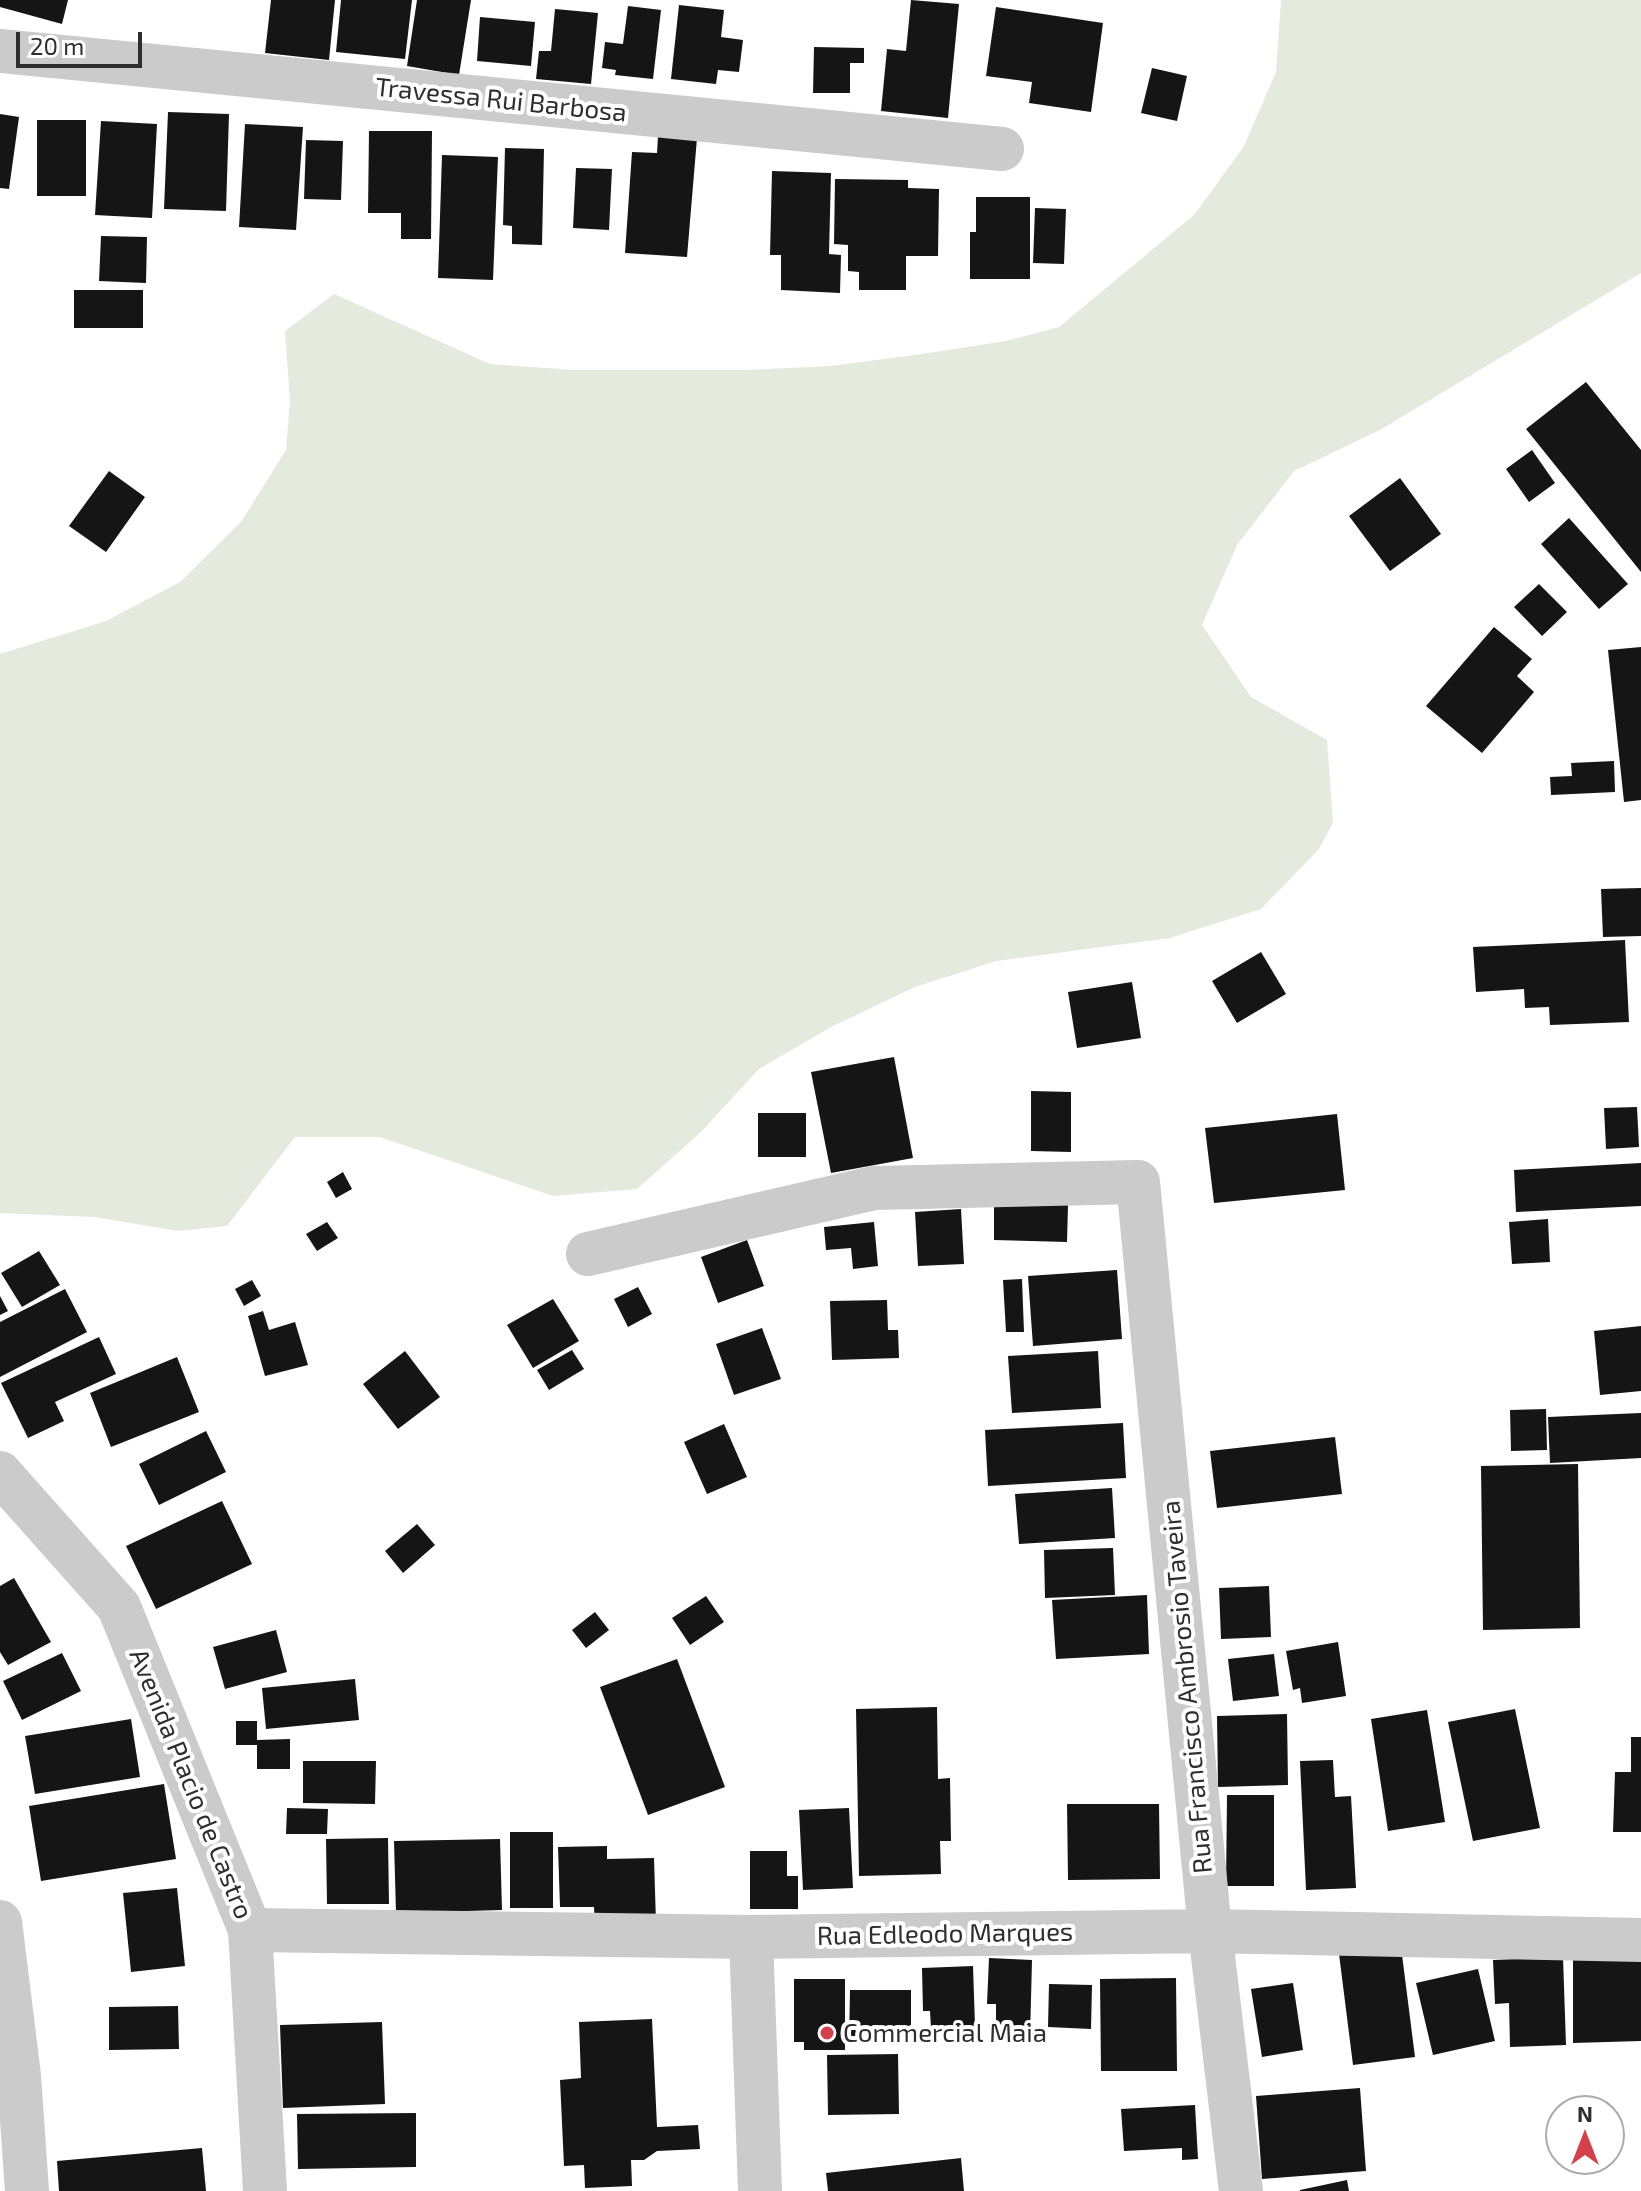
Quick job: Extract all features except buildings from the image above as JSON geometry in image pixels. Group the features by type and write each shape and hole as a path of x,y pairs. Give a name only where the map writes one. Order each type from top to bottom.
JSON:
{"street":[{"name":"Travessa Rui Barbosa","path":"0,51 1002,149"},
{"name":"Rua Francisco Ambrosio Taveira","path":"588,1254 874,1188 1138,1182 1210,1931 1241,2191"},
{"name":"Avenida Placio de Castro","path":"0,1473 119,1607 250,1930 265,2191"},
{"path":"0,1922 19,2076 27,2191"},
{"name":"Rua Edleodo Marques","path":"250,1930 751,1937 1210,1931 1641,1940"},
{"path":"751,1937 760,2191"}],"shaded area":[{"path":"1281,0 1641,0 1641,273 1380,430 1294,471 1237,545 1202,625 1251,697 1327,740 1333,823 1319,849 1261,909 1170,938 996,961 915,987 833,1026 759,1069 700,1133 637,1189 553,1196 380,1137 295,1137 227,1226 178,1231 95,1217 0,1213 0,654 106,621 180,582 241,522 286,450 290,401 285,331 334,294 490,364 575,370 747,370 831,366 922,354 1006,341 1059,327 1195,214 1244,146 1276,72"}],"place":[{"name":"Commercial Maia","path":"827,2033"}]}
